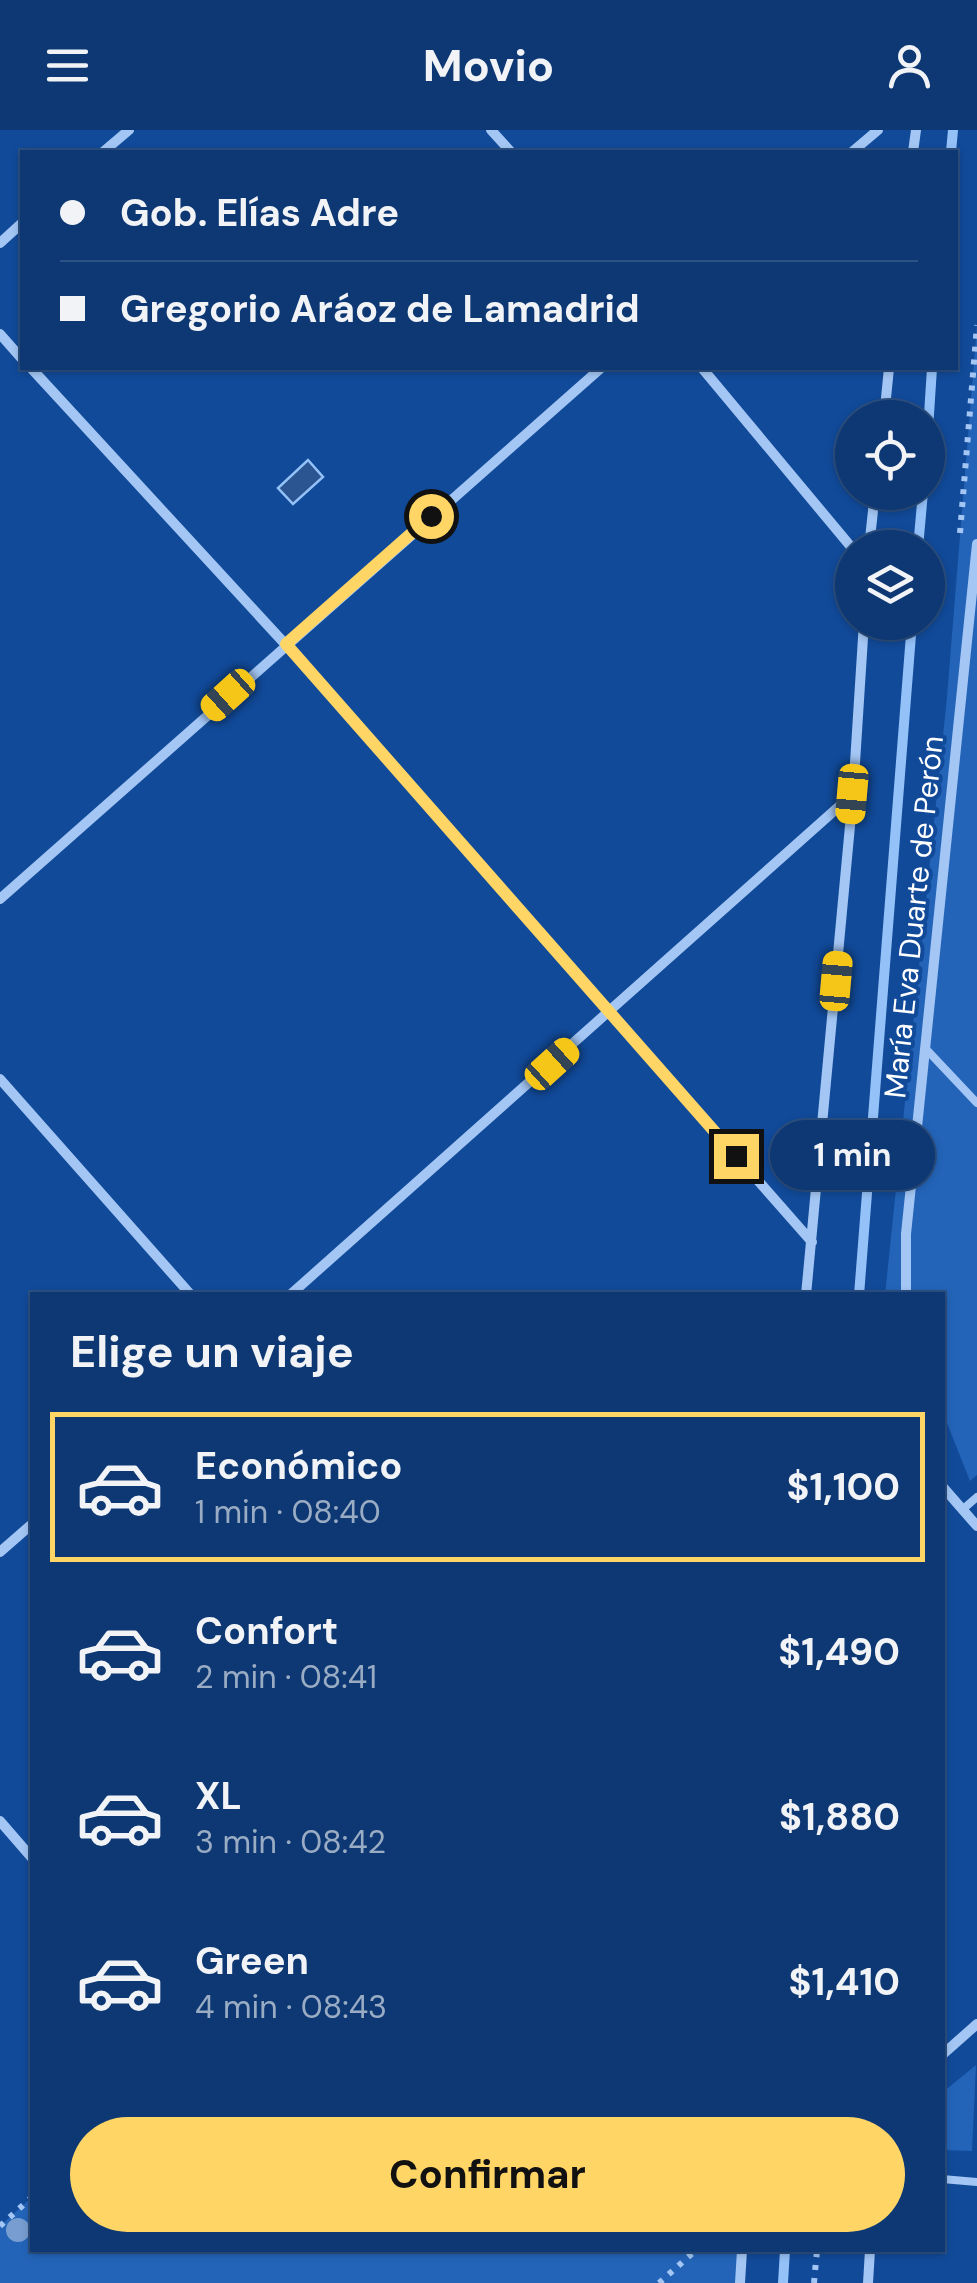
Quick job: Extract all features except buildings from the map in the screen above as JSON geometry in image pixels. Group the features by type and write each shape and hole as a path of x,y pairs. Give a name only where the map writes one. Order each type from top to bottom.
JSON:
{"street":[{"path":"105,150 128,130"},
{"path":"491,130 509,150"},
{"path":"854,150 878,130"},
{"path":"0,243 20,225"},
{"path":"0,334 20,356"},
{"path":"33,370 286,644 812,1242"},
{"path":"0,899 600,370"},
{"path":"704,370 837,530"},
{"path":"886,400 890,370"},
{"name":"María Eva Duarte de Perón","path":"906,1292 906,1234 973,627 977,544"},
{"path":"806,1292 863,640"},
{"path":"293,1292 852,794"},
{"path":"0,1079 188,1292"},
{"path":"945,1490 977,1526"},
{"path":"0,1552 30,1526"},
{"path":"0,1821 30,1856"},
{"path":"945,2051 977,2024"},
{"path":"740,2283 742,2252"},
{"path":"868,2283 870,2252"}],"lane":[{"path":"926,1049 977,1103"},
{"path":"962,1510 977,1497"},
{"path":"945,2179 977,2182"}],"path":[{"path":"0,2226 30,2198"},
{"path":"659,2283 694,2252"},
{"path":"814,2283 817,2252"}],"shaded area":[{"path":"977,325 977,1475 970,1481 945,1418 945,1292 885,1292 947,697"},
{"path":"308,460 323,477 293,504 278,488"},
{"path":"976,2065 972,2151 945,2150 945,2090"},
{"path":"30,2199 30,2252 742,2252 740,2283 0,2283 0,2226"}],"waterway":[{"path":"951,150 953,130"},
{"path":"930,400 932,370"},
{"path":"920,530 921,510"},
{"path":"859,1292 911,640"},
{"path":"783,2283 785,2252"}],"route":[{"path":"431,516 286,644 736,1156"}]}
